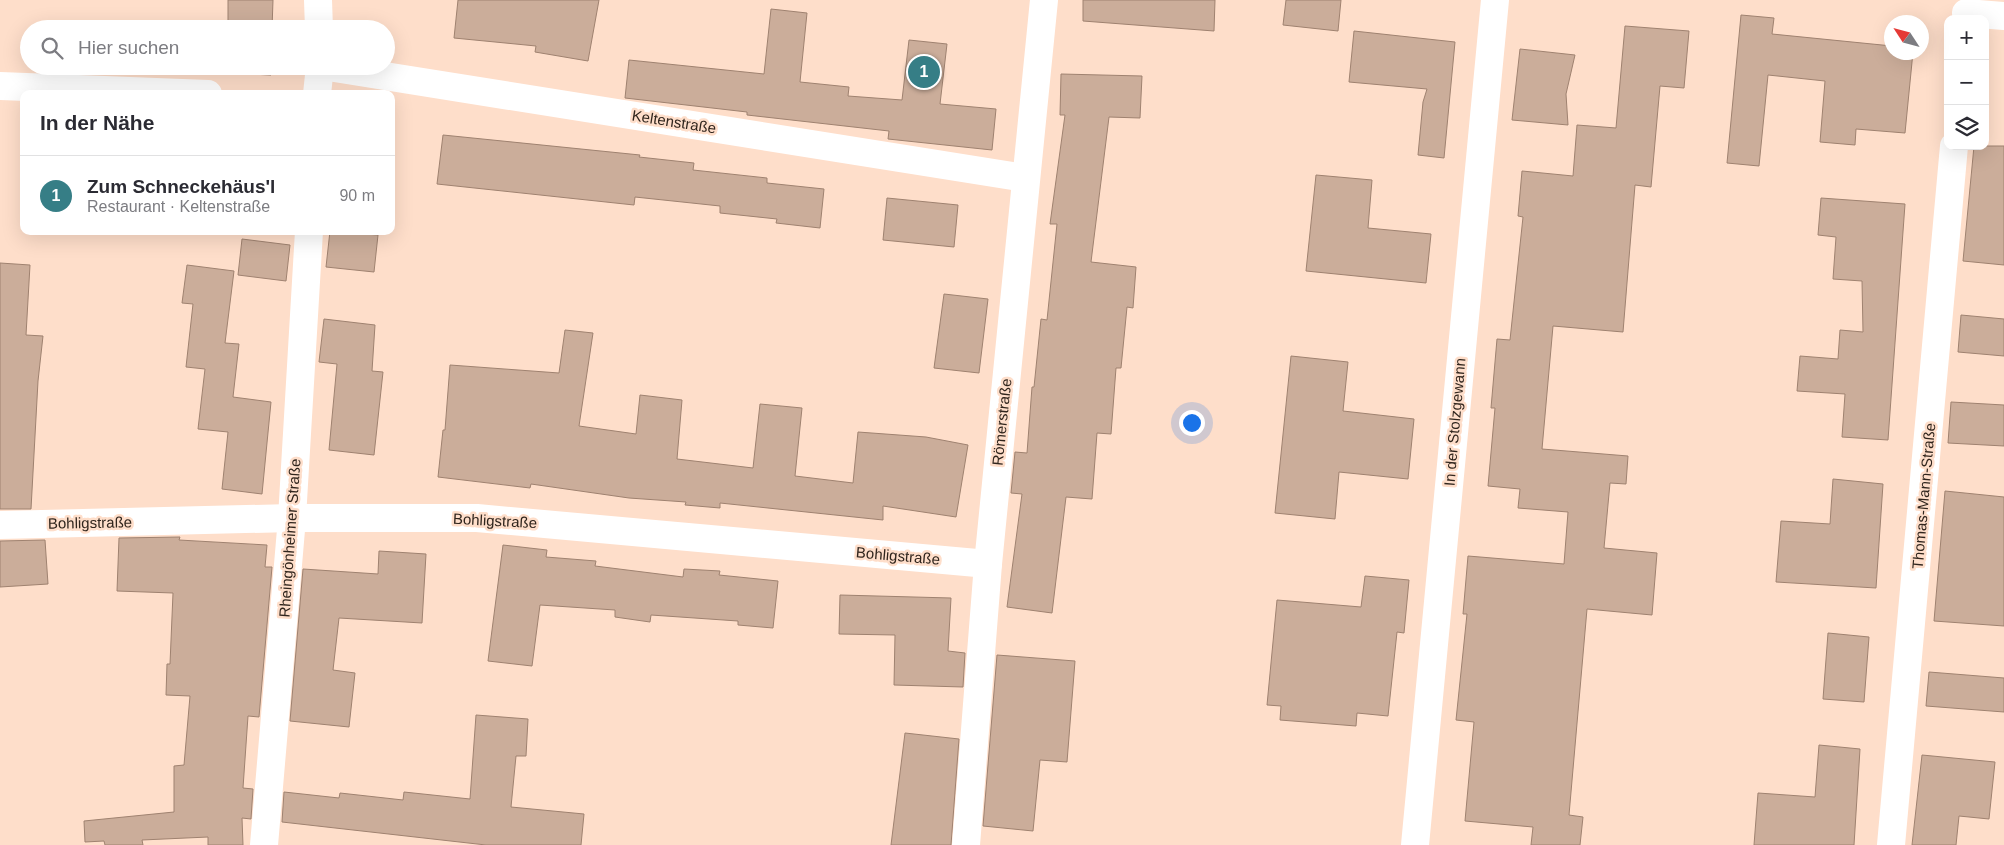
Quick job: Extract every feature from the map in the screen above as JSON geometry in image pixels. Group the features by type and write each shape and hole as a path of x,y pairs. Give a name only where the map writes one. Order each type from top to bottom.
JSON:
{"street":[{"path":"318,0 319,20"},
{"name":"Römerstraße","path":"966,845 988,564 1044,0"},
{"name":"In der Stolzgewann","path":"1415,845 1495,0"},
{"path":"1966,11 2004,16"},
{"path":"318,90 320,75"},
{"name":"Keltenstraße","path":"378,75 1026,178"},
{"path":"0,86 104,90"},
{"name":"Thomas-Mann-Straße","path":"1891,845 1954,150"},
{"name":"Rheingönheimer Straße","path":"264,845 292,518 309,235"},
{"name":"Bohligstraße","path":"0,525 292,518 477,518 988,564"}],"building":[{"path":"228,0 273,0 272,20 228,20"},
{"path":"458,0 599,0 588,61 535,52 536,46 454,38"},
{"path":"1083,0 1215,0 1214,31 1083,21"},
{"path":"1286,0 1341,0 1338,31 1283,25"},
{"path":"771,9 807,13 800,82 849,87 848,96 902,100 909,40 947,44 940,104 996,109 992,150 888,139 889,131 747,115 747,112 625,98 629,60 764,74"},
{"path":"1741,15 1774,18 1772,34 1884,45 1884,60 1912,60 1905,133 1856,129 1855,145 1820,142 1825,81 1768,75 1759,166 1727,163"},
{"path":"1625,26 1689,31 1684,88 1660,86 1651,187 1635,185 1623,332 1553,326 1542,449 1628,456 1626,484 1610,483 1604,548 1657,553 1652,615 1587,609 1569,815 1583,817 1580,845 1531,845 1533,827 1465,821 1474,722 1456,720 1467,614 1463,614 1468,556 1564,564 1568,512 1518,508 1520,489 1488,486 1495,408 1491,408 1497,339 1510,340 1523,217 1518,216 1522,171 1573,176 1577,125 1616,128"},
{"path":"1354,31 1455,42 1444,158 1418,155 1423,102 1427,89 1349,82"},
{"path":"1520,49 1575,55 1566,94 1568,125 1512,120"},
{"path":"1061,74 1142,76 1140,118 1109,117 1091,262 1136,267 1133,308 1127,307 1121,368 1116,368 1111,434 1097,433 1092,499 1066,497 1052,613 1007,607 1022,494 1011,493 1015,452 1027,453 1032,387 1034,387 1041,319 1047,320 1057,224 1050,224 1065,115 1060,115"},
{"path":"443,135 640,155 639,157 694,163 693,170 767,178 767,183 824,189 820,228 776,223 777,219 720,213 720,206 635,197 634,205 437,184"},
{"path":"1989,146 2004,146 2004,265 1963,261 1974,150 1989,150"},
{"path":"1316,175 1372,180 1368,228 1431,234 1426,283 1306,271"},
{"path":"887,198 958,205 954,247 883,240"},
{"path":"1821,198 1905,204 1888,440 1842,437 1845,394 1797,391 1800,356 1838,359 1840,330 1863,332 1862,281 1833,279 1836,237 1818,235"},
{"path":"330,235 378,235 374,272 326,267"},
{"path":"242,239 290,245 286,281 238,275"},
{"path":"0,263 30,265 26,335 43,336 38,381 31,509 0,509"},
{"path":"187,265 234,271 225,343 239,344 233,397 271,402 262,494 222,489 228,432 198,429 205,369 186,367 193,304 182,303"},
{"path":"944,294 988,299 979,373 934,368"},
{"path":"1961,315 2004,319 2004,356 1958,352"},
{"path":"324,319 375,325 372,371 383,372 374,455 329,450 337,364 319,362"},
{"path":"565,330 593,333 579,426 636,434 640,395 682,400 677,459 753,468 760,404 802,408 795,476 853,483 858,432 926,437 968,445 956,517 883,506 883,520 720,503 720,508 685,505 686,502 629,498 531,484 530,488 438,477 443,430 445,430 450,365 559,373"},
{"path":"1291,356 1348,362 1343,411 1414,419 1408,479 1339,472 1335,519 1275,513"},
{"path":"1951,402 2004,405 2004,446 1948,443"},
{"path":"1833,479 1883,484 1876,588 1776,582 1781,521 1830,524"},
{"path":"1945,491 2004,497 2004,626 1934,621"},
{"path":"180,537 179,540 267,545 265,567 272,567 259,717 248,716 243,788 253,789 251,819 242,818 243,845 208,845 208,837 142,840 143,845 105,845 104,841 85,842 84,821 174,812 174,766 184,765 190,696 166,695 167,664 170,664 173,593 117,591 119,538"},
{"path":"45,540 48,584 0,587 0,541"},
{"path":"503,545 547,550 546,557 596,561 595,566 683,577 684,569 720,571 719,575 778,581 773,628 738,625 738,621 651,615 650,622 615,617 615,610 540,605 532,666 488,661"},
{"path":"379,551 426,554 422,623 339,618 333,670 355,673 349,727 290,721 303,569 378,574"},
{"path":"1365,576 1409,580 1404,633 1397,632 1388,716 1357,713 1356,726 1280,720 1281,706 1267,705 1277,600 1361,607"},
{"path":"840,595 951,598 948,651 965,653 963,687 894,685 895,635 839,634"},
{"path":"1828,633 1869,637 1864,702 1823,699"},
{"path":"997,655 1075,661 1067,762 1040,760 1033,831 983,826"},
{"path":"1929,672 2004,678 2004,712 1926,706"},
{"path":"476,715 528,719 526,756 516,756 511,807 584,814 581,845 486,845 282,822 284,792 339,798 340,793 403,800 404,792 470,799"},
{"path":"905,733 959,739 951,845 891,845"},
{"path":"1819,745 1860,749 1854,845 1754,845 1758,793 1815,797"},
{"path":"1922,755 1995,762 1989,819 1959,816 1956,845 1912,845"}],"place":[{"name":"Zum Schneckehäus'l","path":"924,72"}]}
